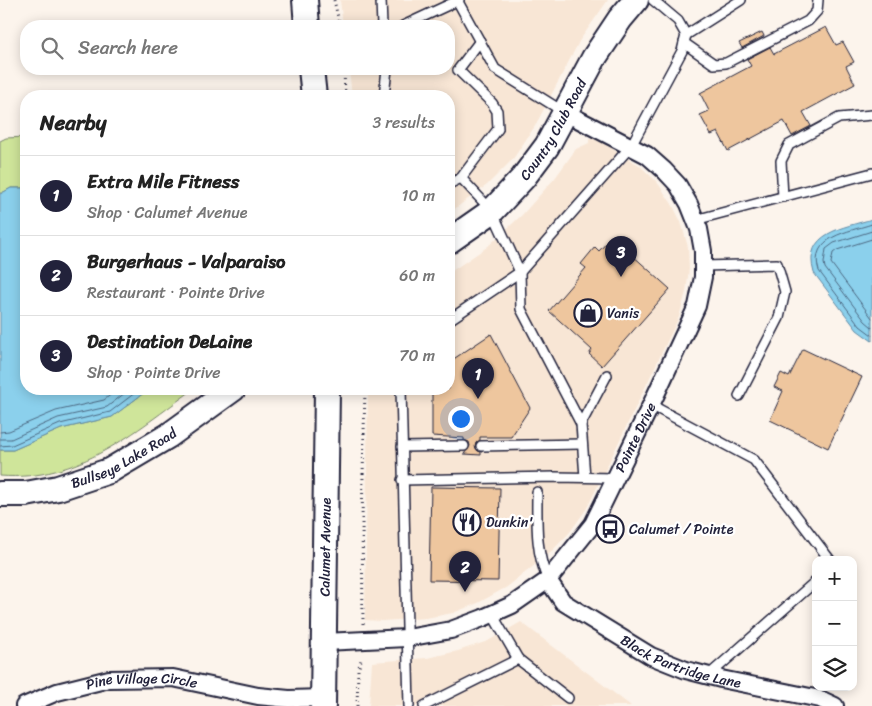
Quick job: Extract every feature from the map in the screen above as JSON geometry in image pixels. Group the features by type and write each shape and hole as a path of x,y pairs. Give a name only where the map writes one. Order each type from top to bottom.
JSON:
{"street":[{"path":"305,0 307,20"},
{"name":"Country Club Road","path":"455,237 492,211 524,178 547,146 594,58 620,19 636,0"},
{"path":"312,75 313,90"},
{"name":"Pointe Drive","path":"324,642 407,638 451,630 512,605 548,580 593,524 698,306 703,251 699,229 678,185 647,155 566,113"},
{"name":"Bullseye Lake Road","path":"0,494 26,494 58,488 109,471 168,436 225,395"},
{"name":"Calumet Avenue","path":"323,702 327,395"},
{"name":"Black Partridge Lane","path":"548,580 562,602 651,656 686,670 708,676 820,699 835,706"},
{"name":"Pine Village Circle","path":"24,706 57,692 109,679 173,678 265,697 323,702"}],"lane":[{"path":"381,0 382,20"},
{"path":"416,20 458,0 495,69 566,113"},
{"path":"653,0 678,21 685,39 714,64 726,63 808,21 817,11 818,0"},
{"path":"455,316 520,272 630,146 682,52 685,39 741,0"},
{"path":"455,181 461,178 498,129 497,111 492,103 458,70 480,41"},
{"path":"385,90 386,75"},
{"path":"783,197 781,161 789,145 839,118 872,115"},
{"path":"695,220 872,173"},
{"path":"461,178 492,211 520,272 521,309 581,424 585,477"},
{"path":"703,266 778,264 785,292 779,318 739,396"},
{"path":"581,424 607,375"},
{"path":"401,395 408,706"},
{"path":"651,405 754,460 827,556"},
{"path":"480,446 582,444"},
{"path":"402,447 464,446"},
{"path":"402,480 616,478"},
{"path":"537,492 538,551 541,566 548,580"},
{"path":"708,676 812,585"},
{"path":"492,614 518,659 568,698"},
{"path":"424,706 518,659"}],"path":[{"path":"334,0 339,20"},
{"path":"344,75 345,90"},
{"path":"357,706 358,670 362,660 363,640 362,519 365,395"}],"shaded area":[{"path":"340,0 608,0 580,40 535,126 513,159 487,185 455,209 455,90 351,90 350,75 455,75 455,20 342,20"},
{"path":"589,138 599,141 639,165 657,182 672,204 681,222 688,247 689,269 686,292 679,317 587,508 570,532 550,553 507,587 478,603 453,613 426,618 382,621 365,620 368,395 455,395 455,269 487,247 522,215 555,178 576,149 589,143"},
{"path":"521,622 631,706 369,706 372,662 427,658 458,651 488,641"}],"green space":[{"path":"20,137 20,188 11,188 0,194 0,141 6,138"},
{"path":"141,395 186,395 127,437 104,451 80,462 55,471 29,476 0,476 0,450 13,450 61,429 112,417"}],"water":[{"path":"11,188 20,188 20,395 141,395 112,417 61,429 13,450 0,450 0,194"},
{"path":"872,219 872,341 857,330 814,273 812,259 814,249 820,240 828,234 838,229"}],"building":[{"path":"826,27 836,45 843,42 854,62 846,66 855,84 803,112 811,126 792,136 784,121 728,151 718,132 711,135 700,115 709,111 700,93 751,66 747,59 770,47 774,54"},
{"path":"762,32 764,36 742,48 739,43"},
{"path":"612,237 670,289 602,366 589,354 592,350 549,311 586,268 581,264 595,247 599,251"},
{"path":"491,334 530,408 511,437 480,437 475,447 481,452 481,455 464,454 470,446 469,442 464,440 464,438 432,436 432,395 455,395 455,358"},
{"path":"803,349 862,377 828,448 770,420 783,391 774,387 781,373 789,377"},
{"path":"431,487 500,488 498,581 429,580"}],"place":[{"name":"Destination DeLaine","path":"621,277"},
{"name":"Vanis","path":"588,313"},
{"name":"Extra Mile Fitness","path":"478,399"},
{"name":"Dunkin'","path":"467,522"},
{"name":"Calumet / Pointe","path":"610,529"},
{"name":"Burgerhaus - Valparaiso","path":"465,592"}]}
